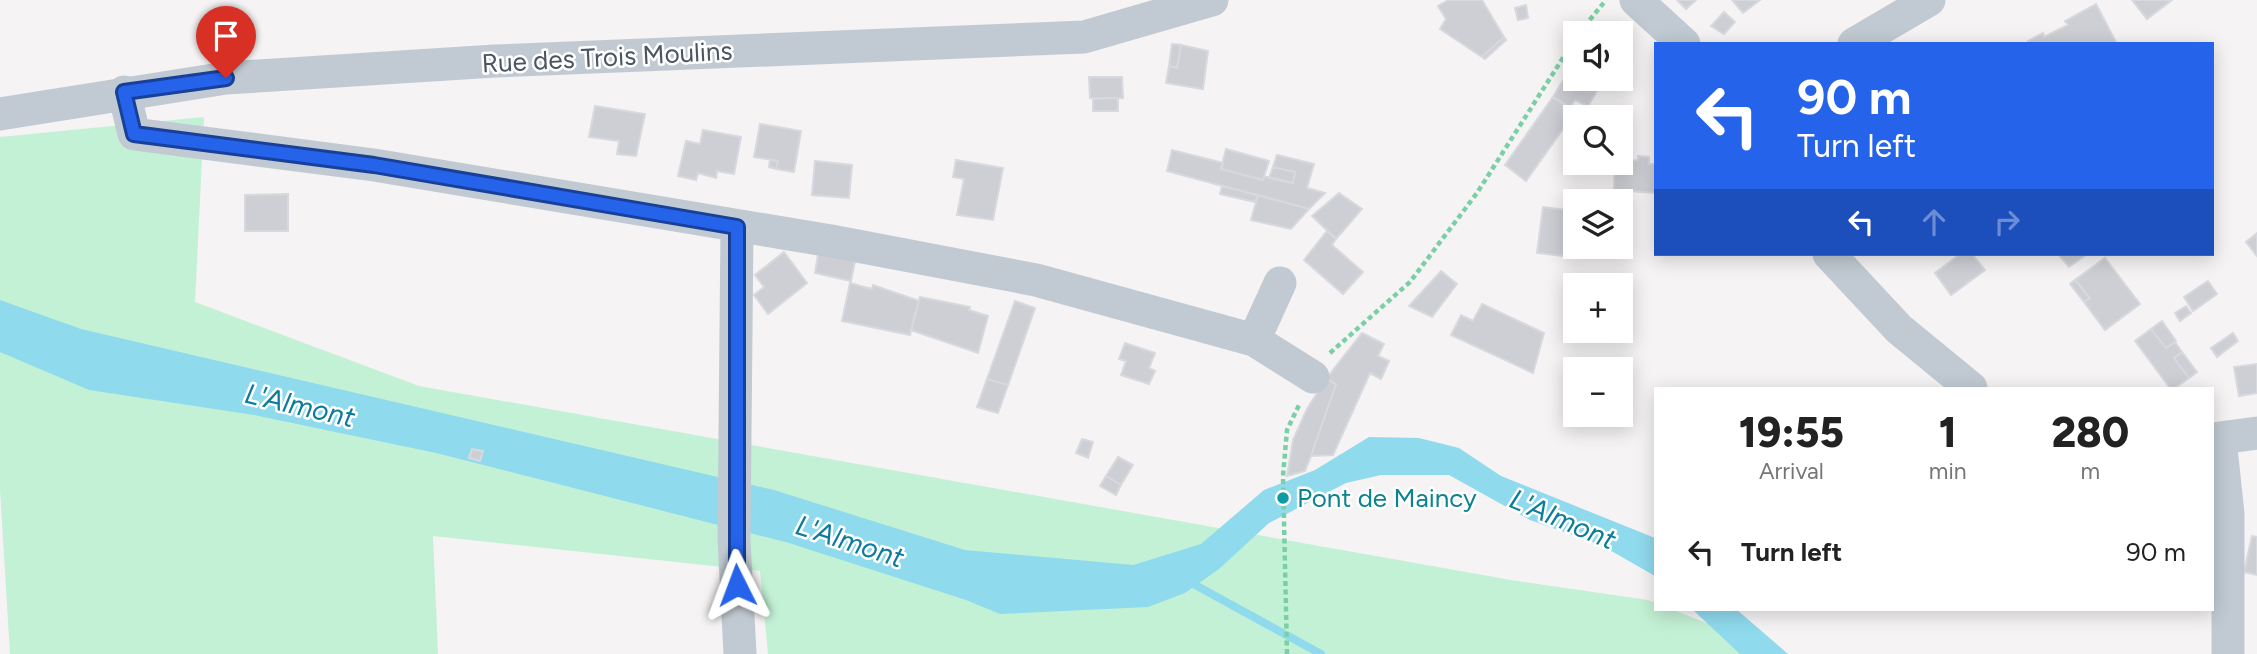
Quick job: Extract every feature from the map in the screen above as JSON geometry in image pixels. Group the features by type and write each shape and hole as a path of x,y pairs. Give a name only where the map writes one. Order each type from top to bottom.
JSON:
{"street":[{"name":"Rue des Trois Moulins","path":"0,114 124,92 226,78 495,61 1084,37 1212,0"},
{"path":"1636,0 1682,42"},
{"path":"1857,42 1929,0"},
{"path":"124,92 134,134 374,165 831,241 1037,280 1254,340 1313,377"},
{"path":"737,227 734,539 740,654"},
{"path":"1831,256 1899,329 1970,387"},
{"path":"1254,340 1280,282"},
{"path":"2228,654 2228,514 2216,439 2257,433"}],"path":[{"path":"1589,21 1606,0"},
{"path":"1287,654 1283,476 1287,430 1326,357 1410,282 1477,193 1563,58"}],"green space":[{"path":"204,117 195,302 419,386 1511,580 1648,600 1654,603 1654,611 1676,611 1785,654 768,654 760,571 433,536 438,654 10,654 0,489 0,137"}],"water":[{"name":"L'Almont","path":"0,300 81,329 774,490 965,550 1133,565 1201,544 1264,490 1315,470 1369,437 1419,438 1459,448 1501,476 1654,538 1654,575 1601,545 1530,520 1449,475 1381,475 1346,483 1269,523 1219,569 1185,593 1148,607 1000,614 966,600 789,543 436,453 254,415 89,390 0,352"},
{"path":"1694,611 1738,611 1788,654 1740,654"}],"building":[{"path":"1448,0 1482,0 1504,37 1482,57 1440,29 1446,19 1438,6"},
{"path":"1677,0 1696,0 1686,9"},
{"path":"1732,0 1760,0 1743,13"},
{"path":"2132,0 2172,0 2147,19"},
{"path":"2096,4 2116,42 2028,41 2043,33 2044,37 2068,25 2065,21"},
{"path":"1526,5 1528,18 1518,20 1515,8"},
{"path":"1724,12 1735,22 1724,34 1711,26"},
{"path":"1504,37 1506,40 1485,59 1482,57"},
{"path":"1172,44 1181,45 1177,68 1169,66"},
{"path":"1181,45 1208,51 1203,89 1166,83 1169,66 1177,68"},
{"path":"1089,77 1122,77 1123,98 1090,98"},
{"path":"1563,80 1563,91 1597,91 1589,105 1575,100 1571,105 1567,105 1553,97"},
{"path":"1553,97 1565,105 1563,129 1526,181 1505,165"},
{"path":"1118,98 1118,111 1093,111 1093,99"},
{"path":"595,106 645,114 636,156 617,154 619,141 589,137"},
{"path":"760,124 801,131 794,172 776,169 778,161 754,157"},
{"path":"703,130 741,137 734,174 717,171 716,178 698,173 696,180 678,176 686,141 700,144"},
{"path":"1226,149 1269,161 1263,180 1221,169"},
{"path":"1172,150 1223,163 1221,169 1263,180 1264,176 1293,183 1295,172 1273,167 1277,155 1314,164 1307,188 1325,193 1309,209 1167,171"},
{"path":"1638,156 1649,157 1649,164 1654,164 1654,193 1614,189 1615,175 1633,175 1633,161 1638,160"},
{"path":"770,160 778,161 776,169 769,167"},
{"path":"956,160 1003,168 993,220 957,215 964,179 953,177"},
{"path":"815,161 852,165 849,198 812,195"},
{"path":"1273,167 1295,172 1293,183 1269,178"},
{"path":"1222,186 1258,195 1255,202 1220,194"},
{"path":"1339,193 1362,209 1336,239 1312,216"},
{"path":"288,194 288,231 245,231 245,195"},
{"path":"1258,195 1309,209 1291,229 1251,220"},
{"path":"1543,207 1563,210 1563,256 1537,253"},
{"path":"1327,231 1336,239 1332,245 1363,272 1343,294 1304,260"},
{"path":"2257,233 2257,256 2246,242"},
{"path":"819,248 856,256 851,281 815,273"},
{"path":"784,252 807,283 768,314 754,295 764,287 755,275"},
{"path":"1957,256 1974,256 1985,270 1951,295 1935,273"},
{"path":"2060,256 2084,256 2069,267"},
{"path":"2105,258 2140,304 2105,330 2084,302 2090,298 2075,280"},
{"path":"1441,271 1457,284 1432,317 1409,306"},
{"path":"2075,280 2090,298 2084,302 2070,284"},
{"path":"2208,281 2217,294 2193,311 2184,297"},
{"path":"850,283 872,289 873,285 919,301 910,335 842,321"},
{"path":"920,297 970,307 969,310 988,316 978,353 911,330"},
{"path":"1015,301 1035,308 1008,385 987,379"},
{"path":"1482,304 1544,333 1533,373 1451,335 1461,315 1473,321"},
{"path":"2186,306 2191,313 2180,321 2175,313"},
{"path":"2162,321 2176,341 2166,348 2151,329"},
{"path":"2151,329 2166,348 2175,342 2182,352 2174,358 2189,378 2176,387 2169,387 2135,341"},
{"path":"1362,333 1384,344 1378,356 1389,361 1381,379 1370,373 1333,455 1311,456 1336,384 1326,379"},
{"path":"2233,333 2238,341 2217,357 2211,348"},
{"path":"1125,343 1155,353 1149,368 1155,371 1149,384 1121,375 1126,361 1119,359"},
{"path":"2182,352 2197,372 2189,378 2174,358"},
{"path":"2257,364 2257,393 2239,396 2234,367"},
{"path":"987,379 1008,385 998,413 977,407"},
{"path":"1326,379 1336,384 1305,471 1287,476 1293,440 1307,409"},
{"path":"1082,439 1093,442 1088,458 1076,453"},
{"path":"472,449 483,451 480,461 469,458"},
{"path":"1118,457 1133,465 1121,485 1106,476"},
{"path":"1106,476 1121,485 1116,495 1100,486"},
{"path":"2252,536 2257,537 2257,575 2244,572"}],"waterway":[{"path":"1188,581 1321,654"}],"place":[{"name":"Pont de Maincy","path":"1283,498"}],"route":[{"path":"226,78 124,92 134,134 374,165 737,227 734,539 737,585"}]}
